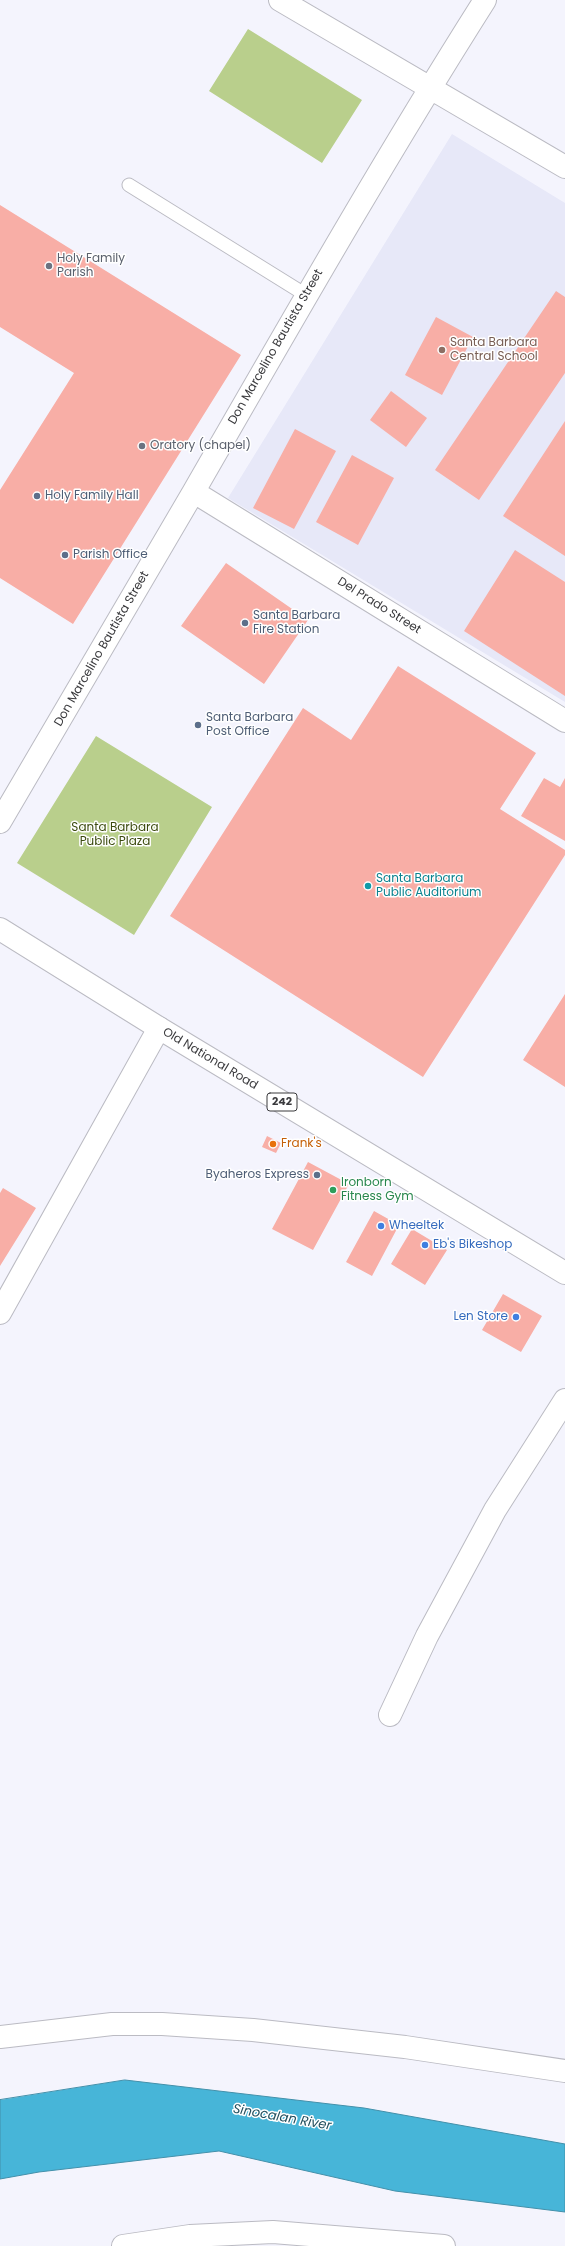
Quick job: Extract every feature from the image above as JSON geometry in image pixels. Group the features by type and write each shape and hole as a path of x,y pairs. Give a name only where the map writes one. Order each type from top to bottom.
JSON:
{"street":[{"path":"280,0 565,167"},
{"name":"Don Marcelino Bautista Street","path":"0,822 194,492 306,295 429,88 485,0"},
{"name":"Del Prado Street","path":"194,492 565,720"},
{"name":"Old National Road","path":"0,929 159,1028 565,1273"},
{"path":"0,1314 159,1028"},
{"path":"390,1715 426,1636 495,1510 565,1400"},
{"path":"0,2037 112,2024 162,2024 253,2030 405,2047 565,2071"},
{"path":"123,2246 190,2236 273,2232 444,2246"}],"lane":[{"path":"129,185 306,295"}],"shaded area":[{"name":"Santa Barbara Central School","path":"452,134 565,203 565,702 228,498"}],"green space":[{"path":"248,29 362,100 322,163 209,91"},
{"name":"Santa Barbara Public Plaza","path":"96,736 212,807 134,935 17,863"}],"water":[{"name":"Sinocalan River","path":"125,2080 364,2108 565,2144 565,2212 395,2191 219,2151 39,2172 0,2179 0,2100"}],"building":[{"path":"0,205 241,355 73,624 0,578 0,490 74,373 0,327"},
{"path":"556,291 565,297 565,373 479,500 435,470"},
{"path":"436,317 473,337 442,395 405,375"},
{"path":"391,391 427,418 406,447 370,420"},
{"path":"565,421 565,556 503,516"},
{"path":"295,429 336,451 294,529 253,508"},
{"path":"352,455 394,478 358,545 316,522"},
{"path":"515,550 565,582 565,696 464,631"},
{"name":"Santa Barbara Fire Station","path":"226,563 308,620 264,684 181,626"},
{"name":"Santa Barbara Public Auditorium","path":"398,666 536,753 500,809 565,850 565,855 423,1077 170,916 303,708 351,740"},
{"path":"544,778 560,787 565,778 565,841 521,816"},
{"path":"565,994 565,1087 523,1060"},
{"path":"267,1136 281,1143 276,1153 262,1147"},
{"path":"308,1162 349,1184 313,1250 272,1229"},
{"path":"3,1188 36,1208 0,1266 0,1193"},
{"path":"374,1211 399,1225 372,1276 346,1262"},
{"path":"412,1229 447,1250 425,1285 391,1264"},
{"path":"503,1294 542,1316 521,1352 482,1330"}],"place":[{"name":"Holy Family Parish","path":"49,266"},
{"name":"Santa Barbara Central School","path":"442,350"},
{"name":"Oratory (chapel)","path":"142,446"},
{"name":"Holy Family Hall","path":"37,496"},
{"name":"Parish Office","path":"65,555"},
{"name":"Santa Barbara Fire Station","path":"245,623"},
{"name":"Santa Barbara Post Office","path":"198,725"},
{"name":"Santa Barbara Public Auditorium","path":"368,886"},
{"name":"Frank's","path":"273,1144"},
{"name":"Byaheros Express","path":"317,1175"},
{"name":"Ironborn Fitness Gym","path":"333,1190"},
{"name":"Wheeltek","path":"381,1226"},
{"name":"Eb's Bikeshop","path":"425,1245"},
{"name":"Len Store","path":"516,1317"}]}
